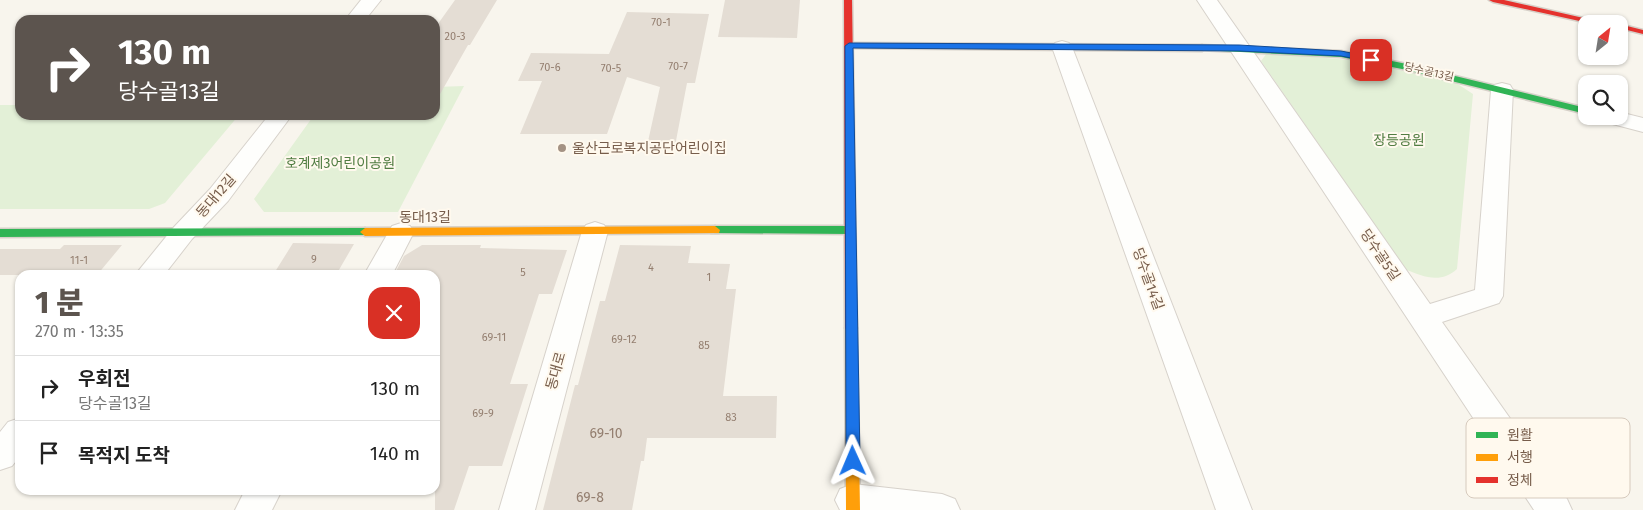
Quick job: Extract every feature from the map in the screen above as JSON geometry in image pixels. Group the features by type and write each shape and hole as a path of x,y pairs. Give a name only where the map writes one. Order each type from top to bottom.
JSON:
{"street":[{"path":"359,15 371,0"},
{"path":"848,0 853,505 942,510"},
{"name":"당수골5길","path":"1206,0 1492,418"},
{"path":"1493,0 1578,18"},
{"path":"1628,28 1643,32"},
{"name":"당수골13길","path":"849,46 1239,48 1341,54 1402,66 1578,109"},
{"name":"당수골14길","path":"1062,47 1234,510"},
{"path":"1423,317 1489,296 1502,90"},
{"name":"동대12길","path":"153,270 219,195 277,120"},
{"path":"1628,120 1643,124"},
{"name":"동대13길","path":"0,233 183,234 850,230"},
{"name":"동대로","path":"516,510 595,231"},
{"path":"381,270 401,232"},
{"path":"0,456 15,438"},
{"path":"254,510 262,495"},
{"name":"당수골5길","path":"1546,498 1554,510"}],"green space":[{"name":"장등공원","path":"1267,53 1350,60 1453,81 1473,94 1457,269 1451,274 1432,278 1405,269 1261,61"},
{"name":"호계제3어린이공원","path":"464,86 398,212 264,212 254,199 310,120 440,120 440,87"},
{"path":"0,105 15,105 15,120 235,120 165,203 149,209 0,209"}],"building":[{"path":"455,0 497,0 470,45 468,45 440,94 440,21"},
{"path":"725,0 800,0 797,38 718,37"},
{"path":"627,12 709,14 695,83 687,83 675,146 647,146 660,87 627,77 607,134 520,134 542,81 518,81 531,53 609,54"},
{"path":"293,243 354,244 339,270 276,270"},
{"path":"64,245 122,245 101,270 15,270 15,275 0,275 0,249 60,249"},
{"path":"422,245 481,245 480,248 567,250 552,294 539,294 510,384 528,384 502,466 469,466 454,510 435,510 435,495 440,495 440,270 397,270 404,256"},
{"path":"620,245 691,246 688,263 730,264 726,289 736,289 723,396 777,396 776,438 647,438 644,461 641,461 632,510 543,510 575,385 578,385 600,301 605,301"}],"traffic: fast":[{"path":"1202,48 1341,54 1402,66 1578,109"},
{"path":"715,230 850,230"},
{"path":"0,233 365,232"}],"traffic: slow":[{"path":"849,46 1202,48"},
{"path":"365,232 715,230"},
{"path":"851,328 853,510"}],"traffic: jam":[{"path":"848,0 851,328"},
{"path":"1493,0 1578,18"},
{"path":"1628,28 1643,32"}],"place":[{"name":"울산근로복지공단어린이집","path":"562,148"}],"route":[{"path":"853,461 849,46 1239,48 1341,54 1371,60"}]}
